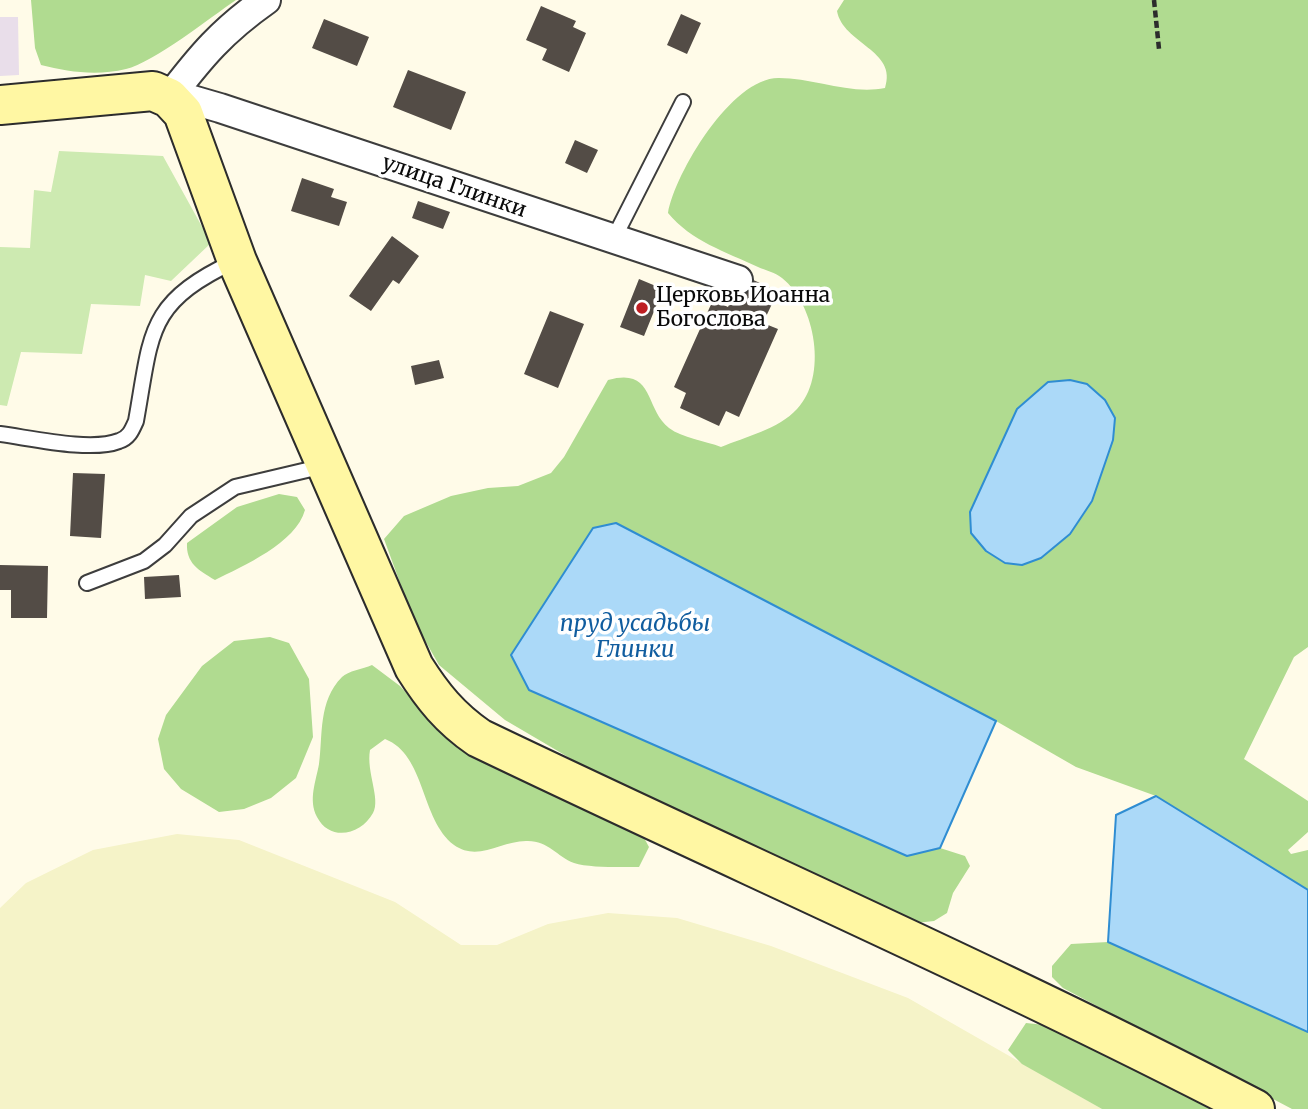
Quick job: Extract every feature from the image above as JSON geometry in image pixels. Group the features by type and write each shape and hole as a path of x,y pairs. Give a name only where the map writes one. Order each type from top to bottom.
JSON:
{"street":[{"path":"169,98 208,46 233,23 266,0"},
{"path":"0,105 153,91 169,98 183,113 237,261 414,667 434,699 455,722 479,738 662,826 1129,1043 1255,1109"},
{"name":"улица Глинки","path":"169,98 189,99 220,108 738,280"}],"lane":[{"path":"613,240 683,102"},
{"path":"0,434 103,445 122,440 131,433 136,421 150,342 160,318 176,296 206,275 237,261"},
{"path":"87,583 144,561 165,545 191,516 235,487 325,466"}],"path":[{"path":"1154,0 1159,49"}],"shaded area":[{"path":"0,17 18,17 19,75 0,76"},
{"path":"177,834 239,840 395,902 461,945 497,945 548,924 608,913 677,918 771,946 908,998 1102,1109 0,1109 0,908 26,883 93,850"}],"green space":[{"path":"31,0 236,0 151,58 126,69 93,73 41,65 35,48"},
{"path":"844,0 1308,0 1308,647 1294,657 1244,759 1308,801 1308,832 1288,850 1291,854 1308,850 1308,890 1156,796 1076,767 996,721 616,523 593,529 907,856 940,848 965,856 970,866 953,893 947,913 934,921 907,924 626,791 505,720 439,665 414,621 384,539 404,516 451,496 488,488 518,486 551,473 564,457 608,380 634,379 647,392 661,420 669,428 687,437 721,447 781,422 797,409 807,395 813,379 814,342 810,323 794,290 777,275 698,238 668,213 682,175 708,130 743,93 761,82 779,78 845,88 885,88 887,75 884,65 849,32 837,11","holes":["1048,382 970,512 1017,409"]},
{"path":"59,151 163,156 211,243 171,281 145,275 140,306 91,304 82,354 21,352 7,406 0,405 0,247 30,248 34,190 51,192"},
{"path":"279,494 297,497 305,510 300,522 280,543 215,580 194,565 187,550 187,543 237,507"},
{"path":"270,637 289,643 309,679 313,737 296,778 271,798 244,809 219,812 181,789 164,769 158,739 166,715 202,666 234,641"},
{"path":"372,665 400,686 435,725 476,758 643,836 649,847 639,867 580,865 534,841 517,842 481,851 463,850 443,834 408,759 398,747 385,739 370,750 375,807 368,821 345,833 337,833 323,825 314,811 313,797 325,707 334,686 342,677"},
{"path":"1108,942 1308,1032 1308,1109 1292,1109 1063,988 1052,977 1052,966 1071,944"},
{"path":"1026,1023 1045,1025 1217,1109 1102,1109 1022,1064 1008,1050"}],"water":[{"path":"1070,380 1087,384 1105,400 1115,418 1113,440 1092,501 1070,534 1041,558 1022,565 1005,563 986,551 971,533 970,512 1017,409 1048,382"},
{"name":"пруд усадьбы Глинки","path":"616,523 996,721 940,848 907,856 529,690 511,655 593,528"},
{"path":"1156,796 1308,890 1308,1032 1108,942 1116,815"}],"building":[{"path":"541,6 576,21 573,27 586,33 569,72 542,60 547,49 526,40"},
{"path":"681,14 701,23 687,54 667,45"},
{"path":"324,19 369,37 357,66 312,48"},
{"path":"408,70 466,92 451,130 393,107"},
{"path":"575,140 598,150 587,173 565,163"},
{"path":"302,178 334,189 331,197 347,202 339,226 291,211"},
{"path":"418,201 450,212 443,229 412,218"},
{"path":"392,236 419,256 399,284 393,280 371,311 349,296"},
{"name":"Церковь Иоанна Богослова","path":"742,275 778,291 763,323 778,329 739,417 726,411 719,426 680,408 686,393 674,387 713,300 728,307"},
{"name":"Церковь Иоанна Богослова","path":"639,279 663,289 644,336 620,327"},
{"path":"550,311 584,324 558,388 524,374"},
{"path":"439,360 444,378 415,385 411,366"},
{"path":"73,473 105,474 101,538 70,536"},
{"path":"0,565 48,566 47,618 11,618 11,590 0,590"},
{"path":"179,575 181,597 145,599 144,577"}],"place":[{"name":"Церковь Иоанна Богослова","path":"642,308"}]}
